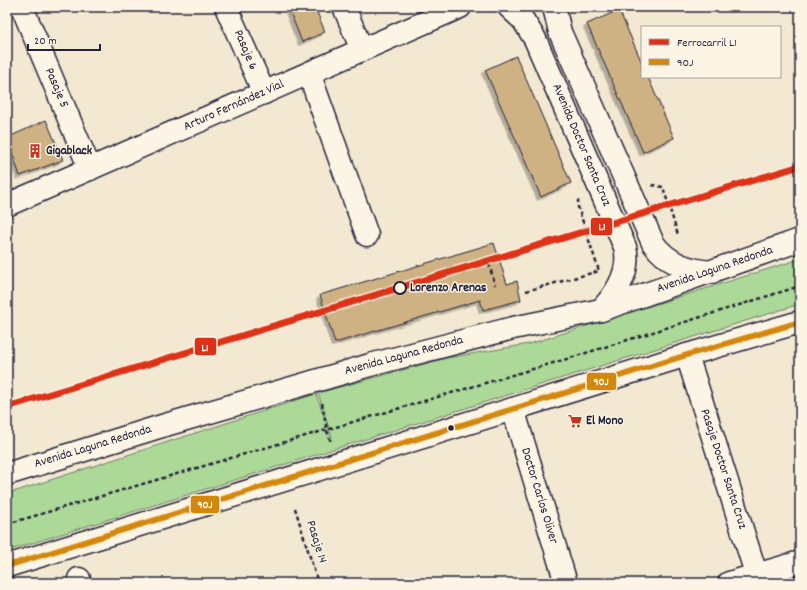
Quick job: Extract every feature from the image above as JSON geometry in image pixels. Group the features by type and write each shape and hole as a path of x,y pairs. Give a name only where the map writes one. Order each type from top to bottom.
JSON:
{"street":[{"name":"Pasaje 5","path":"22,7 90,169"},
{"name":"Pasaje 6","path":"226,7 264,93"},
{"path":"344,7 362,50"},
{"name":"Arturo Fernández Vial","path":"7,205 460,7"},
{"name":"Avenida Doctor Santa Cruz","path":"509,7 523,20 535,39 627,255 627,266 618,288 600,310"},
{"name":"Avenida Doctor Santa Cruz","path":"554,7 560,32 653,243 660,252 680,266 699,271 712,272"},
{"path":"309,72 367,234"},
{"name":"Avenida Laguna Redonda","path":"7,474 312,382 466,339 600,310 800,240"},
{"path":"7,566 687,355 800,322"},
{"name":"Pasaje Doctor Santa Cruz","path":"687,355 758,579"},
{"name":"Doctor Carlos Oliver","path":"513,409 561,582"},
{"path":"729,583 758,579 800,562"}],"path":[{"path":"652,184 663,187 678,237"},
{"path":"526,291 599,271 578,207 578,196 600,189"},
{"path":"487,257 495,284"},
{"path":"7,524 327,431 800,286"},
{"path":"312,382 322,402 335,465"},
{"name":"Pasaje 14","path":"295,508 318,583"}],"green space":[{"path":"800,259 800,304 7,551 7,494 316,394 332,438 318,393 447,358 529,344"},
{"path":"800,571 800,583 761,583"}],"building":[{"path":"288,7 315,7 325,32 302,42"},
{"path":"619,10 641,61 641,78 648,78 674,138 643,152 587,24"},
{"path":"516,56 571,183 541,197 485,70"},
{"name":"Gigablack","path":"46,120 63,160 20,176 7,138"},
{"path":"494,243 507,284 517,281 521,300 483,310 480,300 335,343 320,295"}],"rail line":[{"name":"L1","path":"7,407 800,166"}],"transit line":[{"name":"90J","path":"7,566 687,355 800,322"}],"place":[{"name":"Gigablack","path":"35,151"},
{"name":"Lorenzo Arenas","path":"400,288"},
{"name":"El Mono","path":"575,421"}]}
